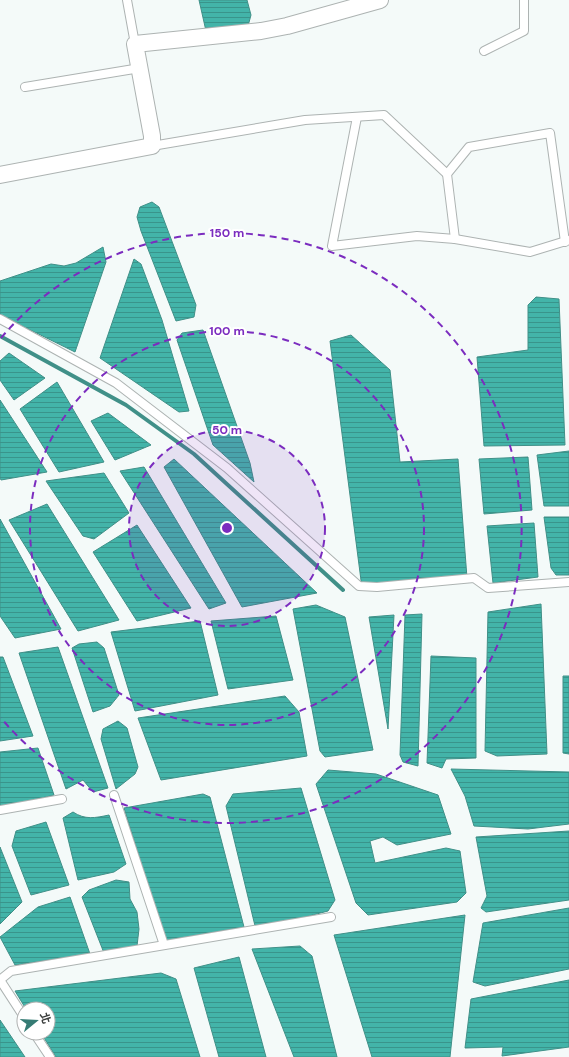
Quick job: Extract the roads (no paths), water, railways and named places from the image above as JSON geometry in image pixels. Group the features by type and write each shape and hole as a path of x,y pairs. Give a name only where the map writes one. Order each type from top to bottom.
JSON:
{"street":[{"path":"0,175 152,146 152,136 136,44 287,26 380,0"}],"lane":[{"path":"127,0 136,44"},
{"path":"484,51 524,31 524,0"},
{"path":"25,87 140,68"},
{"path":"152,146 305,120 384,115 447,174 455,239"},
{"path":"357,117 332,246 417,236 455,239 530,252 567,241 550,133 469,147 447,174"},
{"path":"0,319 116,384 227,468 359,586 377,587 474,578 488,588 569,582"},
{"path":"114,795 164,945"},
{"path":"0,810 62,799"},
{"path":"16,1005 0,980 11,971 332,917"},
{"path":"39,1041 50,1057"}],"water":[{"path":"199,0 247,0 251,15 248,26 206,31"},
{"path":"152,202 159,207 196,305 194,317 176,321 141,231 137,217 140,207"},
{"path":"103,247 106,262 75,352 0,315 0,281 51,264 64,266 76,263"},
{"path":"134,259 141,264 162,320 189,411 179,412 100,358"},
{"path":"536,297 559,299 565,445 484,446 477,357 528,350 528,305"},
{"path":"203,330 250,463 254,482 213,445 177,340 182,333"},
{"path":"351,335 390,370 400,462 458,459 467,578 362,588 330,341"},
{"path":"9,353 45,378 14,400 0,380 0,361"},
{"path":"57,382 104,462 59,472 20,409"},
{"path":"0,400 47,472 1,480"},
{"path":"108,413 151,445 115,460 91,421"},
{"path":"569,451 569,506 544,506 537,455"},
{"path":"528,457 532,510 484,514 479,459"},
{"path":"174,459 317,593 242,607 164,467"},
{"path":"144,467 226,603 209,609 120,471"},
{"path":"104,473 129,513 94,539 83,536 46,481"},
{"path":"47,504 119,620 78,631 9,520"},
{"path":"544,517 569,517 569,575 556,575 551,568"},
{"path":"0,519 61,629 15,638 0,616"},
{"path":"534,523 538,577 493,583 487,526"},
{"path":"137,525 191,608 137,621 93,552"},
{"path":"541,604 547,754 497,756 485,751 488,612"},
{"path":"316,605 345,617 373,750 325,757 320,751 293,609"},
{"path":"422,614 418,766 403,762 400,755 405,615"},
{"path":"394,615 388,729 369,617"},
{"path":"276,616 293,680 228,689 211,621"},
{"path":"200,621 218,695 135,711 111,632"},
{"path":"97,642 104,648 119,695 110,706 93,712 72,648 79,644"},
{"path":"58,647 108,788 93,792 83,780 66,789 19,653"},
{"path":"431,656 476,658 476,758 446,759 442,768 427,763"},
{"path":"0,657 3,657 33,736 0,741"},
{"path":"563,676 569,676 569,754 563,753"},
{"path":"285,696 299,712 307,756 161,780 138,718"},
{"path":"118,721 127,728 138,767 135,774 116,789 101,739 103,729"},
{"path":"38,748 54,795 0,808 0,752"},
{"path":"451,769 569,772 569,824 528,829 474,826 465,796"},
{"path":"328,770 376,774 438,795 451,834 397,845 383,837 370,841 375,863 446,848 460,851 466,893 457,902 368,915 356,903 316,784"},
{"path":"301,788 335,900 328,911 256,930 226,806 233,794"},
{"path":"203,794 210,797 244,927 165,941 124,808"},
{"path":"73,812 77,815 90,818 109,815 126,864 114,872 78,880 63,818"},
{"path":"46,822 69,885 31,895 12,846 16,831"},
{"path":"569,831 569,900 486,912 481,908 487,896 476,837"},
{"path":"0,847 22,902 0,924"},
{"path":"116,880 129,882 130,899 137,912 139,929 137,946 104,953 82,897 89,890"},
{"path":"70,897 90,954 15,965 0,937 38,907"},
{"path":"569,908 569,969 485,986 473,982 483,923"},
{"path":"465,915 450,1057 372,1057 334,935"},
{"path":"300,946 312,956 337,1057 294,1057 252,949"},
{"path":"239,957 266,1057 219,1057 194,968"},
{"path":"161,973 176,979 200,1057 56,1057 46,1041 56,1041 56,1001 21,1001 15,991"},
{"path":"569,980 569,1047 502,1056 503,1047 465,1048 471,999"},
{"path":"0,1020 25,1057 0,1057"}],"waterway":[{"path":"0,336 126,405 194,454 343,590"}]}
